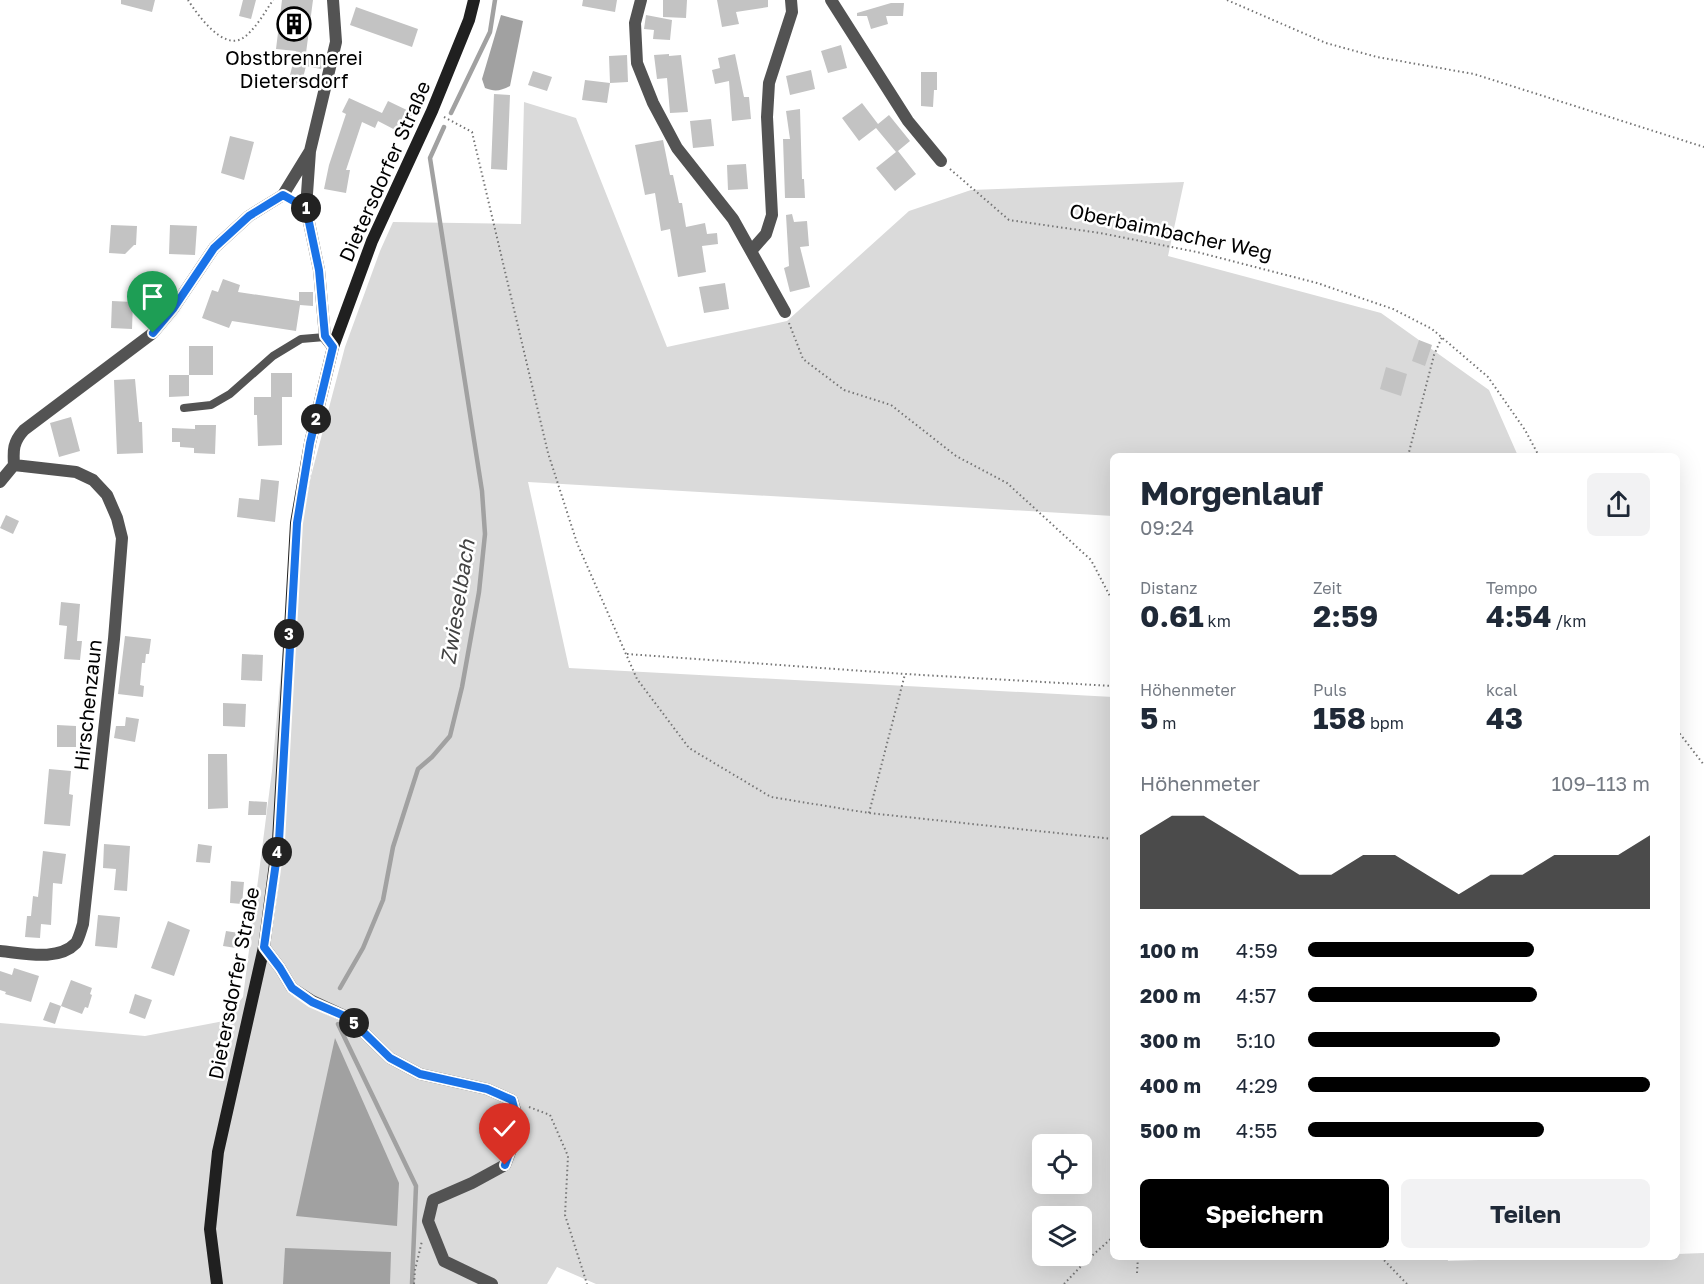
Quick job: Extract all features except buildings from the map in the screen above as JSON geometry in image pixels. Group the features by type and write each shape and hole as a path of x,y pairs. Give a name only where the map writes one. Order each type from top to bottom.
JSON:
{"street":[{"path":"333,0 336,42 310,151 306,208 319,270 325,336 333,347"},
{"name":"Dietersdorfer Straße","path":"217,1284 210,1229 218,1152 264,947 279,841 297,523 310,443 333,347 372,241 432,111 469,20 474,0"},
{"path":"641,0 635,23 637,63 653,103 677,148 733,219 784,312"},
{"path":"751,250 766,234 772,215 767,117 769,83 792,12 790,0"},
{"path":"831,0 908,121 941,161"},
{"path":"0,482 14,465 13,447 16,439 24,430 153,333 173,309 214,248 249,216 283,195 310,151"},
{"path":"283,195 306,208"},
{"name":"Hirschenzaun","path":"0,951 44,955 62,952 77,942 83,924 114,639 122,538 117,518 107,495 93,480 76,472 14,465"},
{"path":"264,947 292,988 312,1002 349,1018 390,1058 420,1074 487,1089 512,1100 519,1126 505,1165 433,1200 428,1221 444,1261 492,1284"}],"lane":[{"path":"184,408 211,405 230,393 273,356 301,339 325,336"}],"path":[{"path":"188,0 206,25 231,40 241,39 248,33 273,0"},
{"path":"1227,0 1326,43 1377,57 1474,74 1704,147"},
{"path":"432,111 472,132 548,453 577,543 637,679 689,748 771,797 869,813 1110,839"},
{"name":"Oberbaimbacher Weg","path":"941,161 1009,220 1100,233 1197,252 1317,283 1393,309 1432,329 1488,377 1526,430 1538,453"},
{"path":"784,312 803,359 844,390 891,405 956,456 1007,483 1091,560 1110,596"},
{"path":"1409,453 1434,355 1442,337"},
{"path":"627,654 1110,686"},
{"path":"869,813 905,674"},
{"path":"1680,734 1704,765"},
{"path":"512,1100 549,1114 568,1156 565,1215 586,1284"},
{"path":"414,1284 415,1270 428,1221"},
{"path":"1064,1284 1110,1240"},
{"path":"1137,1273 1138,1260"},
{"path":"1384,1260 1407,1284"}],"shaded area":[{"path":"501,15 523,21 510,86 495,90 485,88 482,79"},
{"path":"524,102 576,118 667,347 787,321 909,211 971,190 1184,182 1168,256 1381,313 1489,390 1517,453 1110,453 1110,516 528,482 569,668 1110,697 1110,1260 1680,1260 1680,1254 1704,1253 1704,1284 596,1284 557,1267 547,1284 0,1284 0,1023 145,1036 224,1021 243,997 272,771 292,548 345,347 393,222 521,224"},
{"path":"335,1038 399,1183 397,1226 296,1216"},
{"path":"285,1248 391,1252 390,1284 283,1284"}],"waterway":[{"name":"Zwieselbach","path":"451,113 490,32 495,0"},
{"name":"Zwieselbach","path":"340,988 363,948 383,900 393,847 418,769 450,736 462,687 479,592 485,534 482,491 430,158 444,127"},
{"name":"Zwieselbach","path":"338,1024 416,1186 412,1284"}],"place":[{"name":"Obstbrennerei Dietersdorf","path":"294,24"}],"route":[{"path":"153,333 173,309 214,248 249,216 283,195 306,208 319,270 325,336 333,347 310,443 297,523 285,698 279,841 264,947 292,988 312,1002 349,1018 390,1058 420,1074 487,1089 512,1100 519,1126 505,1165"}]}
